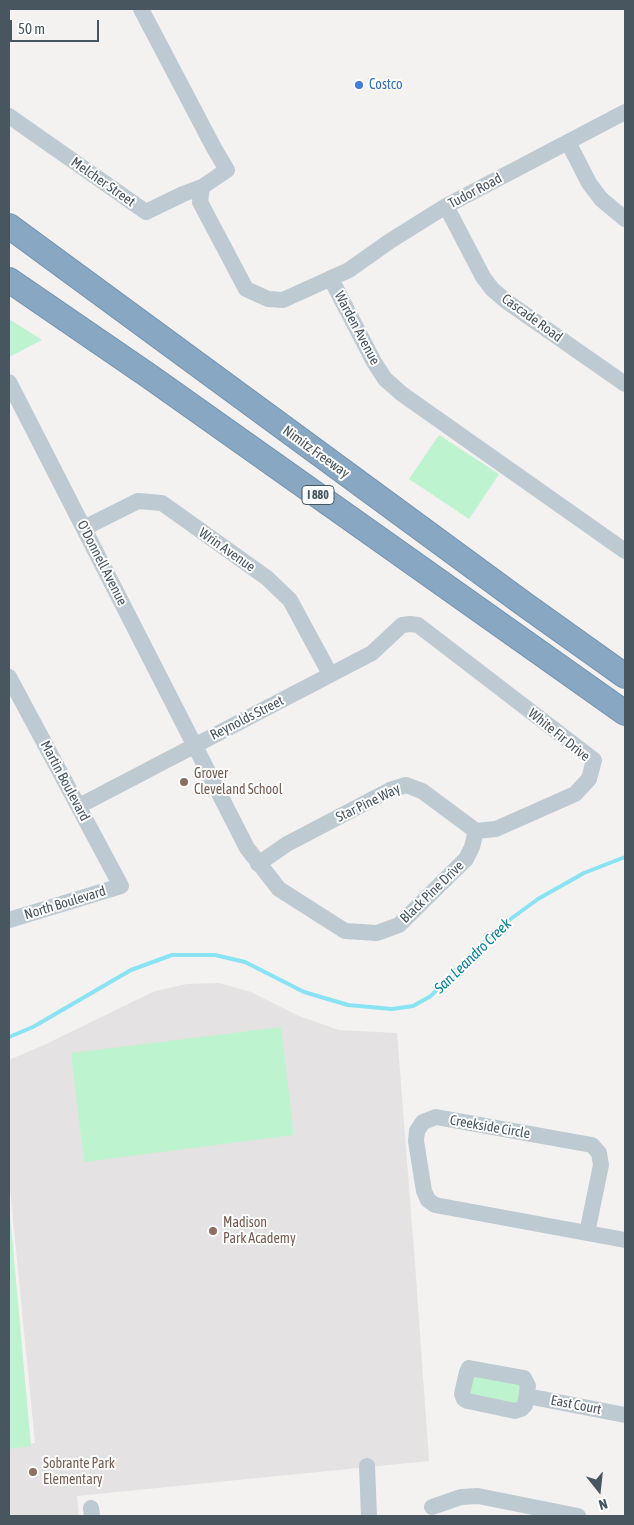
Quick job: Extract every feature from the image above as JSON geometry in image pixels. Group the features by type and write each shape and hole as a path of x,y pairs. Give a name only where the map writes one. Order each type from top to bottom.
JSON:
{"highway":[{"name":"Nimitz Freeway","path":"9,226 625,676"},
{"name":"I 880","path":"9,280 149,376 625,713"}],"street":[{"path":"141,9 227,170 202,187"},
{"name":"Tudor Road","path":"331,279 349,270 390,241 446,206 625,112"},
{"name":"Melcher Street","path":"9,116 146,212 202,187"},
{"path":"568,142 589,183 601,199 625,219"},
{"name":"Warden Avenue","path":"202,187 200,202 246,289 268,299 283,300 331,279 374,362 385,379 402,394 625,551"},
{"name":"Cascade Road","path":"446,206 483,277 492,289 506,301 625,384"},
{"name":"O'Donnell Avenue","path":"9,382 195,745"},
{"name":"Wrin Avenue","path":"84,528 138,501 162,503 267,578 290,600 330,674"},
{"name":"Reynolds Street","path":"79,806 372,653 402,625 410,624"},
{"name":"White Fir Drive","path":"410,624 418,625 594,760 589,779 575,794 496,829 476,831"},
{"name":"Martin Boulevard","path":"9,677 121,886"},
{"name":"Black Pine Drive","path":"195,745 258,864 279,889 345,931 376,933 398,925 466,859 472,847 476,831"},
{"name":"Star Pine Way","path":"258,864 286,844 390,790 406,785 422,792 476,831"},
{"name":"North Boulevard","path":"9,920 121,886"},
{"name":"Creekside Circle","path":"587,1233 601,1165 599,1153 592,1145 436,1116 424,1122 417,1131 416,1141 424,1191 428,1200 435,1205 587,1233 625,1240"},
{"name":"East Court","path":"527,1396 625,1415"},
{"path":"367,1466 368,1516"},
{"path":"432,1507 461,1497 478,1496 578,1516"}],"shaded area":[{"name":"Madison Park Academy","path":"219,983 251,992 299,1016 339,1030 397,1033 429,1461 77,1496 79,1516 9,1516 9,1447 35,1443 9,1178 9,1060 155,991 187,984"}],"green space":[{"path":"9,319 42,340 9,357"},
{"path":"439,435 499,474 469,519 409,479"},
{"path":"281,1027 294,1135 84,1162 71,1053"},
{"path":"9,1204 31,1446 9,1449"},
{"path":"471,1376 519,1382 521,1386 517,1404 469,1395"}],"waterway":[{"name":"San Leandro Creek","path":"9,1037 33,1027 131,970 172,955 215,955 245,962 304,992 348,1005 392,1009 413,1006 431,996 501,926 538,899 584,873 625,857"}],"place":[{"name":"Costco","path":"359,85"},
{"name":"Grover Cleveland School","path":"184,782"},
{"name":"Madison Park Academy","path":"213,1231"},
{"name":"Sobrante Park Elementary","path":"33,1472"}]}
